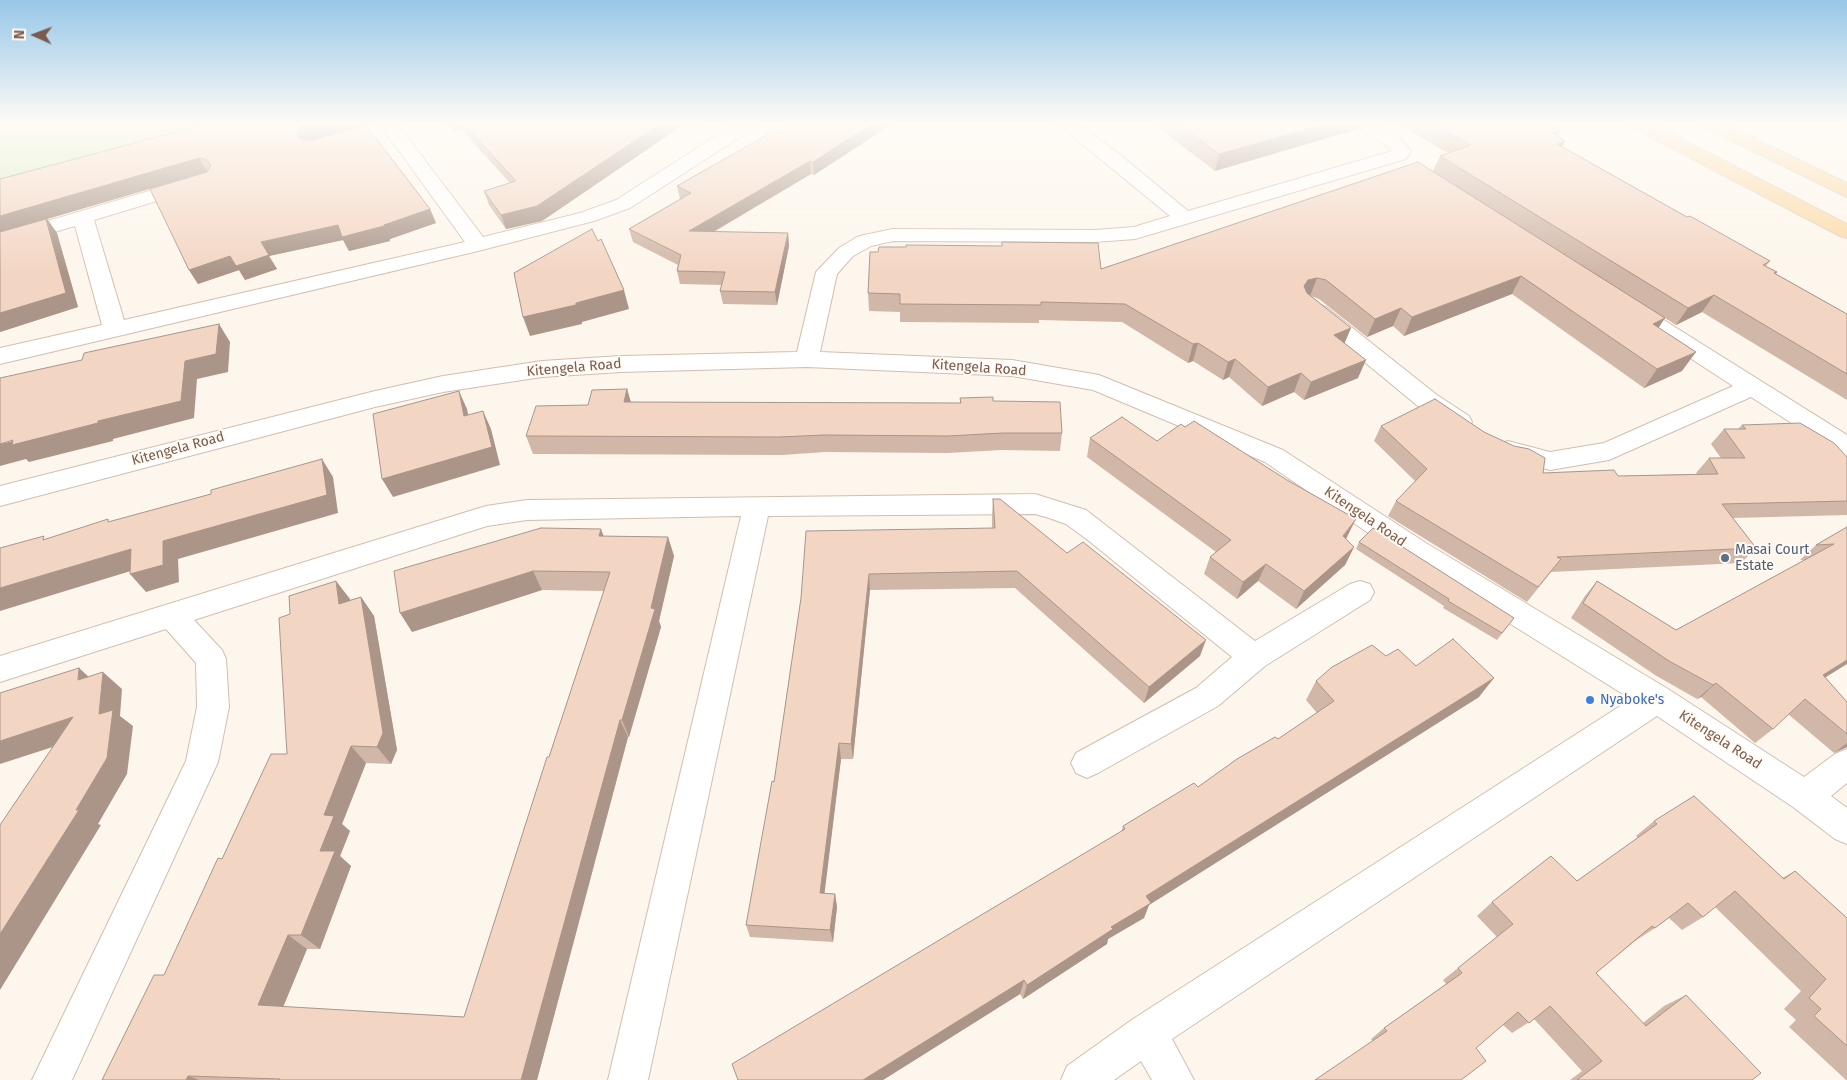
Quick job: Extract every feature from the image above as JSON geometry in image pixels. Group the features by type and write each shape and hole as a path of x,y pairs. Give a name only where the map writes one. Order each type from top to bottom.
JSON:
{"main road":[{"path":"1732,172 1847,232"},
{"path":"1809,172 1847,191"}],"street":[{"path":"423,172 478,245"},
{"path":"0,356 478,245 587,217 623,204 672,172"},
{"path":"1130,172 1186,219"},
{"path":"807,359 827,272 846,252 864,241 893,236 1118,235 1366,172"},
{"path":"0,242 208,180"},
{"path":"83,217 115,329"},
{"path":"1611,296 1847,447"},
{"path":"1310,305 1428,400 1481,437 1514,453 1550,461 1609,451 1752,387"},
{"name":"Kitengela Road","path":"0,496 247,432 443,384 542,370 611,364 807,359 1012,368 1098,384 1274,456 1416,552 1657,698 1805,796 1847,828"},
{"path":"0,668 172,616 486,516 527,510 757,506 1035,504 1055,509 1076,517 1099,534 1254,657"},
{"path":"628,1080 757,506"},
{"path":"1087,763 1207,697 1254,657 1360,592"},
{"path":"52,1080 202,762 212,707 211,659 172,616"},
{"path":"1081,1080 1147,1033 1657,698"},
{"path":"1805,796 1847,764"},
{"path":"1147,1033 1174,1080"}],"green space":[{"path":"0,172 49,172 0,186"}],"building":[{"path":"25,172 150,172 0,216 0,179"},
{"path":"206,172 402,172 430,209 384,226 342,237 338,225 261,242 269,255 236,266 230,256 189,270 150,189"},
{"path":"508,172 587,172 537,206 501,215 484,191 516,181"},
{"path":"701,172 790,172 689,231 788,233 775,292 720,291 725,272 677,271 681,255 629,229 691,193 677,186"},
{"path":"1387,172 1434,172 1665,318 1653,324 1696,352 1657,369 1521,276 1412,317 1401,308 1375,319 1326,280 1317,278 1308,280 1304,286 1307,293 1351,328 1334,335 1366,360 1311,382 1301,373 1268,387 1235,359 1228,362 1198,343 1193,344 1125,304 1041,302 1041,305 900,304 900,294 868,293 870,252 878,252 879,247 906,247 906,245 1002,246 1002,242 1098,243 1101,269"},
{"path":"1467,172 1608,172 1687,217 1690,216 1770,261 1763,265 1847,314 1847,374 1714,295 1688,308"},
{"path":"46,219 66,293 0,313 0,232"},
{"path":"592,229 598,241 601,239 624,290 576,303 576,305 523,317 514,273"},
{"path":"219,324 216,354 185,361 181,401 98,421 98,423 12,445 13,440 0,444 0,378 82,360 84,353"},
{"path":"627,389 624,402 961,403 960,398 993,397 993,401 1060,402 1062,433 779,437 526,436 536,406 588,405 592,390"},
{"path":"459,391 464,416 483,411 492,447 382,479 373,414"},
{"path":"1435,399 1484,432 1514,446 1529,449 1545,458 1543,473 1614,470 1618,476 1718,474 1709,458 1745,458 1724,429 1746,429 1742,425 1800,423 1834,443 1847,457 1847,501 1722,504 1756,548 1557,557 1561,559 1538,587 1396,501 1427,469 1381,426"},
{"path":"1122,417 1157,441 1181,424 1185,427 1194,421 1287,480 1356,519 1343,536 1354,547 1304,591 1266,564 1243,582 1210,557 1231,540 1090,438"},
{"path":"322,459 327,495 163,541 163,565 130,574 131,549 0,588 0,548 44,536 43,540 108,519 108,522 211,494 211,490"},
{"path":"993,499 1000,499 1067,553 1083,542 1206,640 1149,687 1017,571 869,574 851,744 839,743 820,893 835,894 830,930 746,925 772,781 774,782 801,598 806,531 995,528"},
{"path":"1847,527 1847,660 1823,675 1847,702 1847,734 1805,699 1773,729 1716,683 1713,685 1669,661 1583,603 1597,581 1676,630 1834,544 1816,545"},
{"path":"541,528 601,529 599,536 668,537 651,608 655,609 622,720 620,720 521,1080 279,1080 188,1076 186,1080 102,1080 154,975 164,975 218,858 222,859 271,754 287,754 279,618 290,614 289,596 336,581 339,604 361,597 383,733 377,747 351,746 324,815 334,816 320,851 335,851 301,935 288,935 258,1005 464,1017 547,757 549,757 610,572 533,571 400,613 394,571"},
{"path":"1373,528 1514,618 1502,633 1448,601 1449,599 1359,542"},
{"path":"1453,639 1494,678 1146,896 1151,903 1111,927 1113,929 1027,985 1024,980 863,1080 738,1080 732,1064 1125,829 1123,826 1194,783 1198,787 1237,759 1275,737 1278,739 1334,701 1316,681 1332,667 1372,645 1386,656 1398,649 1416,666"},
{"path":"79,668 78,680 103,672 99,714 113,710 107,758 76,810 79,810 0,934 0,825 73,717 0,741 0,693"},
{"path":"1694,796 1784,879 1795,871 1847,918 1847,1046 1814,1016 1821,1009 1809,998 1826,979 1735,891 1703,917 1688,903 1655,928 1652,926 1596,973 1646,1026 1686,995 1761,1073 1752,1080 1577,1080 1602,1061 1550,1006 1529,1023 1518,1012 1476,1048 1486,1061 1461,1080 1315,1080 1387,1031 1384,1028 1462,973 1458,968 1513,924 1492,902 1551,856 1577,881 1657,824 1654,821"}],"place":[{"name":"Masai Court Estate","path":"1725,558"},
{"name":"Nyaboke's","path":"1590,700"}]}
